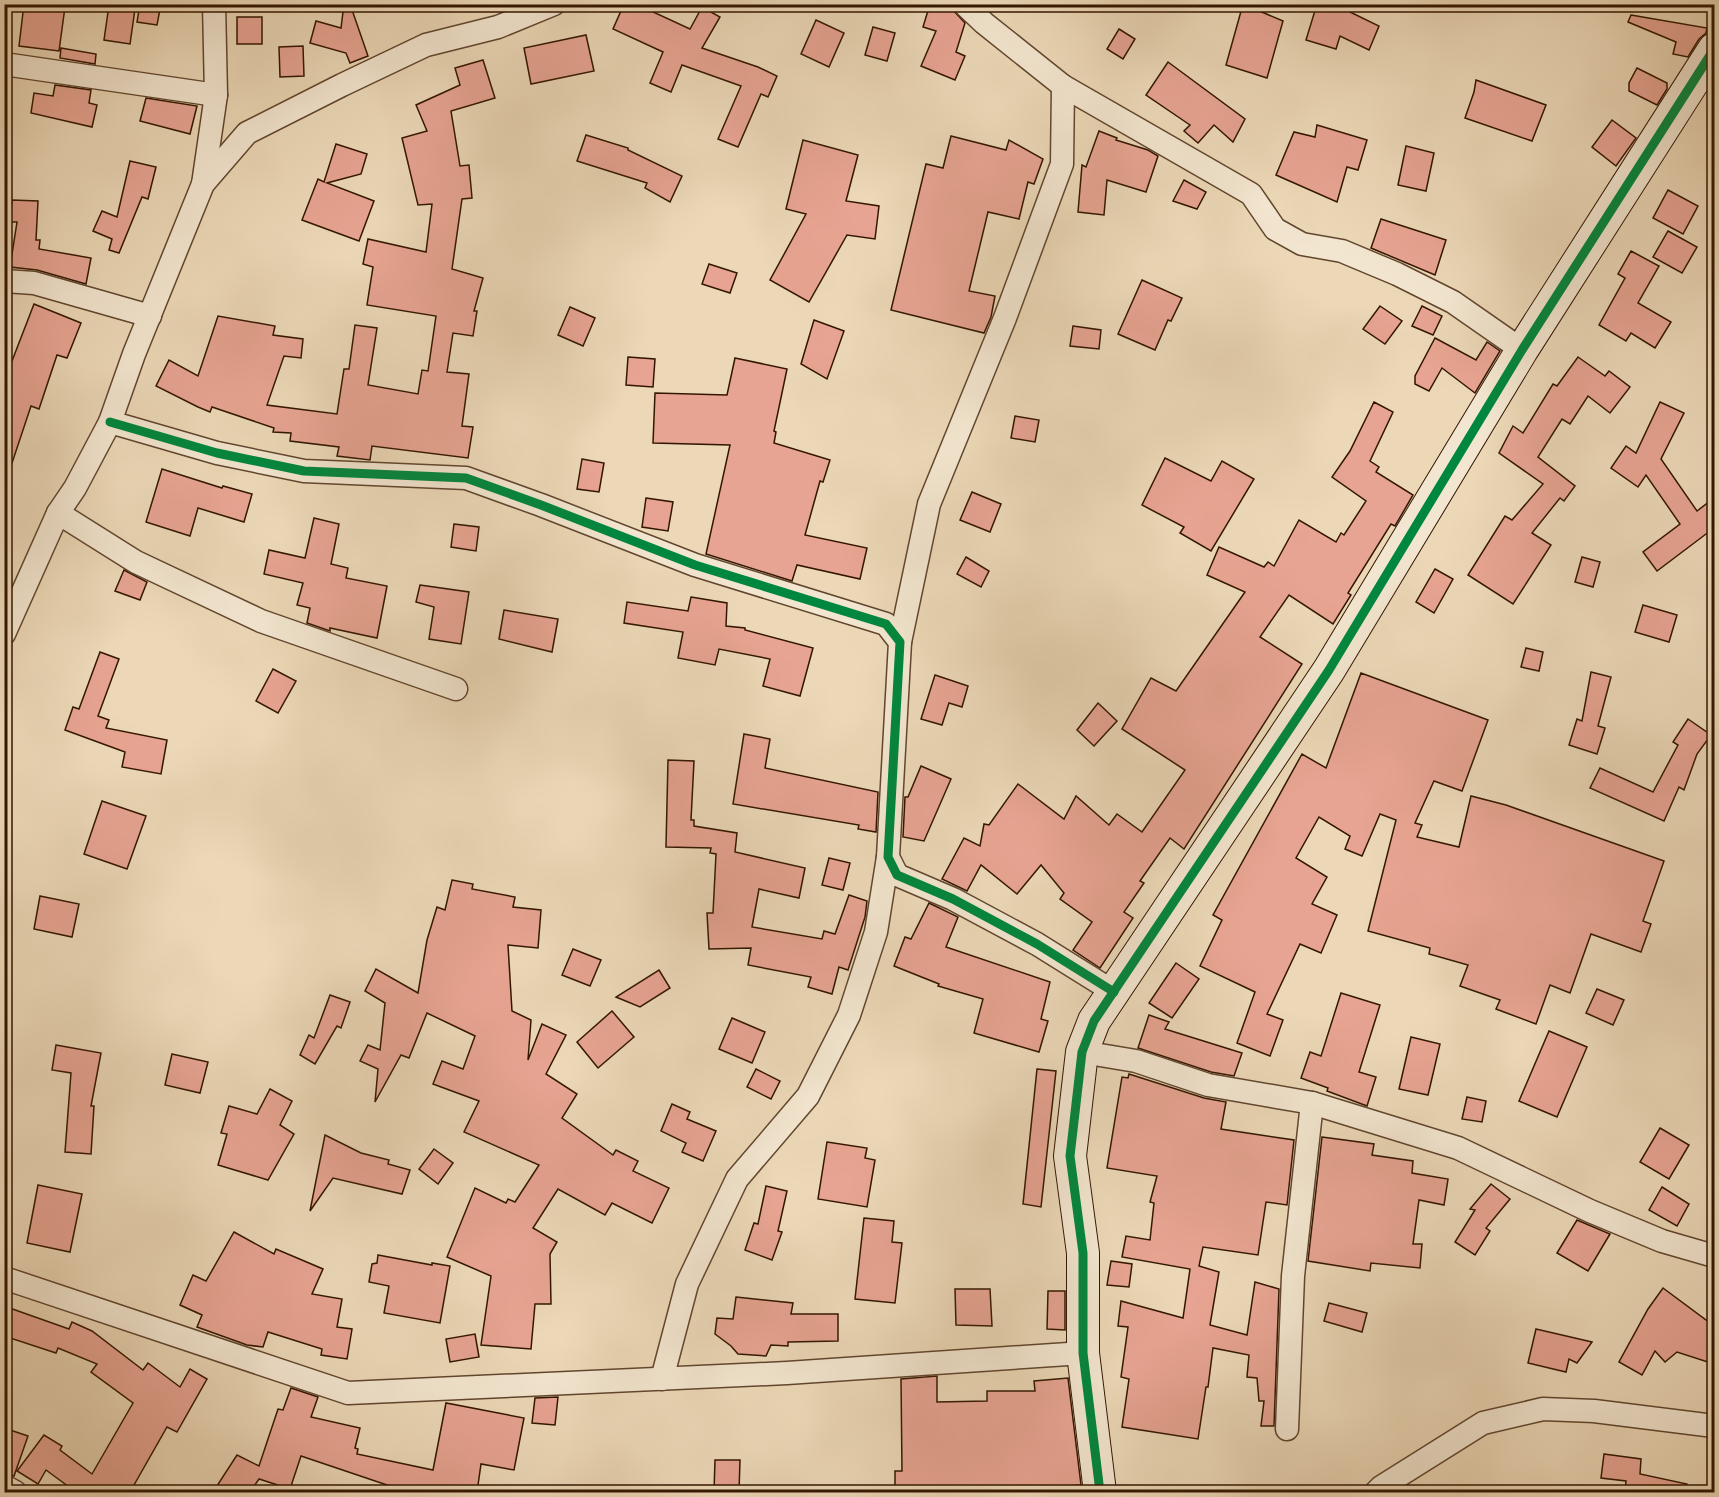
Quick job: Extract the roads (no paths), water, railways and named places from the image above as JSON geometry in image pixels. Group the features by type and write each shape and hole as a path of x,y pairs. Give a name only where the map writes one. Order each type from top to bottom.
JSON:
{"street":[{"path":"4,634 58,513 75,489 110,422 203,184 216,95 214,4"},
{"path":"203,184 247,133 426,45 498,27 554,4"},
{"path":"964,4 984,23 1063,86 1251,194 1275,229 1302,244 1342,251 1396,274 1453,302 1522,350"},
{"path":"1100,1492 1083,1353 1083,1253 1070,1156 1082,1052 1094,1021 1329,670 1522,350 1714,49"},
{"path":"4,64 216,95"},
{"path":"662,1379 687,1284 737,1179 808,1096 849,1015 876,932 888,857 900,642 929,504 1005,318 1062,164 1063,86"},
{"path":"4,280 34,284 150,316"},
{"path":"110,422 217,453 304,471 466,478 695,565 886,624 900,642"},
{"path":"58,513 136,562 261,621 456,689"},
{"path":"888,857 897,875 953,899 1026,938 1114,992"},
{"path":"1082,1052 1136,1061 1208,1085 1312,1103 1458,1148 1590,1211 1651,1237 1714,1256"},
{"path":"1287,1429 1293,1276 1312,1103"},
{"path":"4,1278 348,1393 662,1379 1083,1353"},
{"path":"1376,1492 1483,1423 1543,1409 1594,1412 1714,1426"},
{"path":"4,1486 15,1492"}]}
